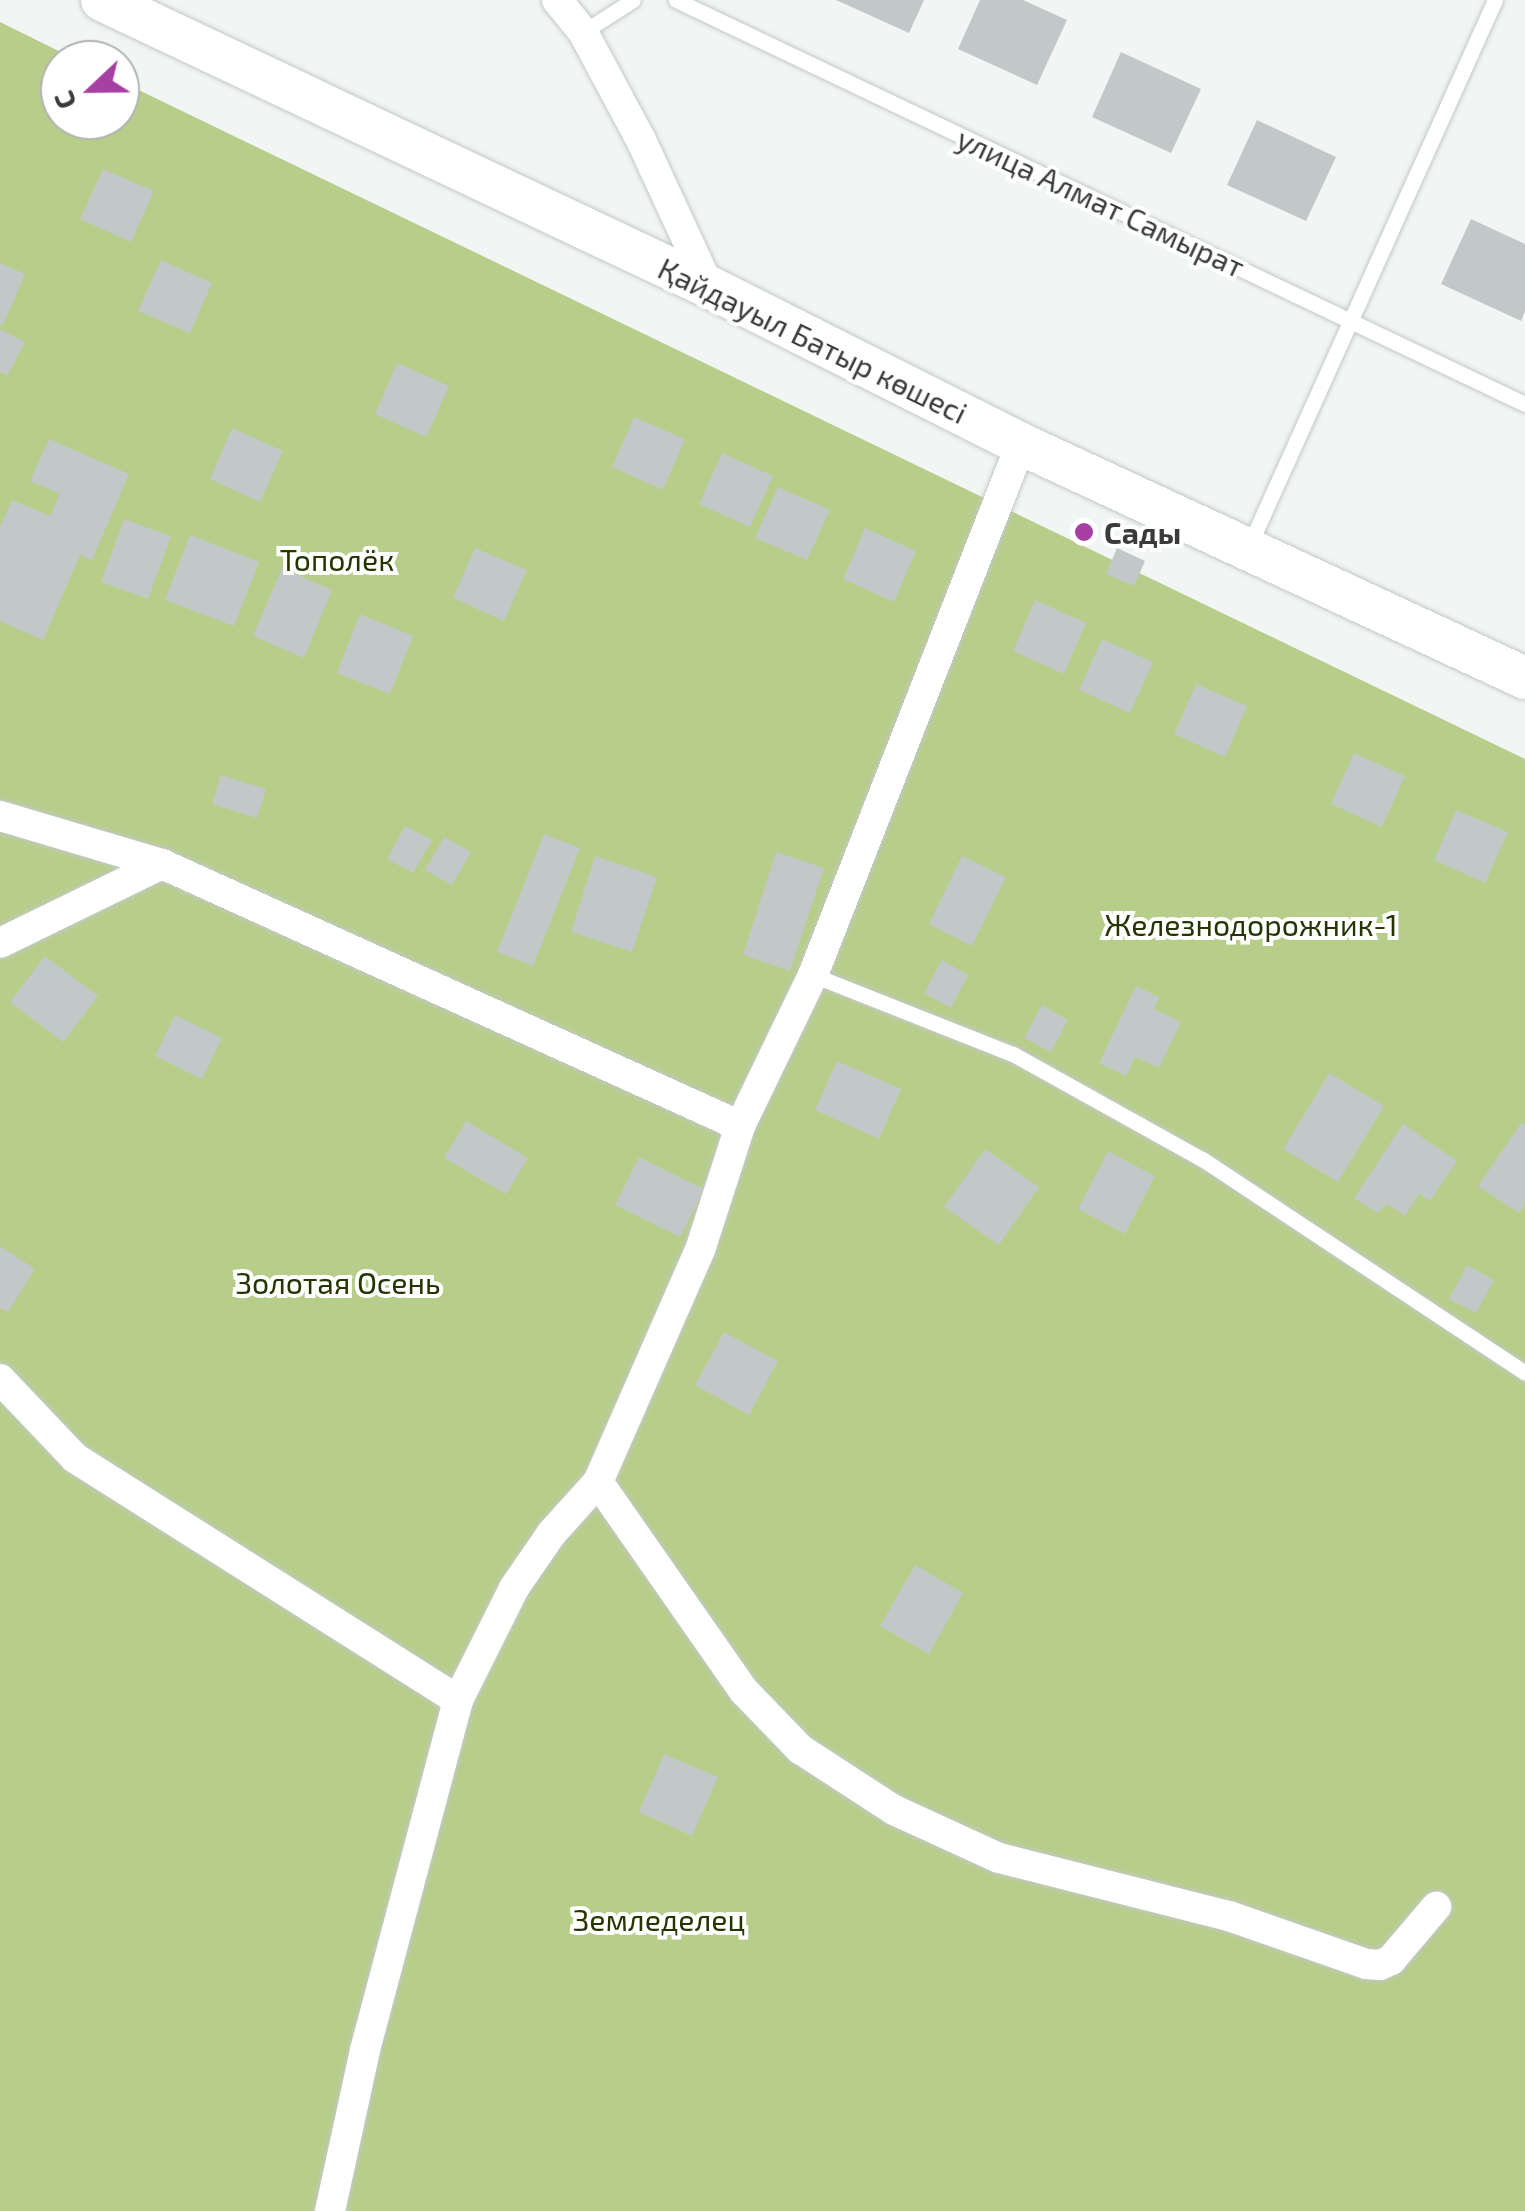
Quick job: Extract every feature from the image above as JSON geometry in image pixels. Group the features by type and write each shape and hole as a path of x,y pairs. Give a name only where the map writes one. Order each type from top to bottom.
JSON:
{"street":[{"name":"Қайдауыл Батыр көшесі","path":"102,0 708,287 1021,444 1525,678"},
{"path":"557,0 583,32 641,140 708,287"},
{"path":"330,2211 366,2050 458,1700 514,1588 552,1533 598,1482 700,1250 740,1126 813,974 1021,444"},
{"path":"0,816 162,864 740,1126"},
{"path":"0,943 162,864"},
{"path":"0,1379 75,1458 458,1700"},
{"path":"598,1482 744,1691 800,1749 894,1810 999,1858 1229,1916 1366,1964 1380,1966 1391,1960 1436,1907"}],"lane":[{"path":"583,32 633,0"},
{"name":"улица Алмат Самырат","path":"676,0 1525,404"},
{"path":"1247,549 1495,0"},
{"path":"813,974 1014,1054 1202,1159 1525,1373"}],"green space":[{"path":"0,22 40,42 40,140 140,140 140,91 1525,759 1525,2211 0,2211"}],"building":[{"path":"836,0 924,0 909,33"},
{"path":"980,0 1023,0 1067,20 1037,85 958,49"},
{"path":"1121,52 1201,89 1171,153 1092,117"},
{"path":"1257,120 1336,157 1306,221 1227,185"},
{"path":"103,169 154,191 131,242 80,219"},
{"path":"1471,219 1525,244 1525,311 1521,321 1441,284"},
{"path":"161,260 212,283 190,333 138,311"},
{"path":"0,263 25,274 3,325 0,324"},
{"path":"0,329 25,342 7,376 0,371"},
{"path":"397,363 449,386 426,437 375,414"},
{"path":"634,417 685,439 663,490 612,467"},
{"path":"232,428 283,451 260,502 210,479"},
{"path":"49,439 129,474 92,560 80,555 43,640 0,621 0,527 12,500 50,516 60,494 30,481"},
{"path":"722,453 773,476 750,527 699,504"},
{"path":"778,487 830,510 807,560 755,538"},
{"path":"124,519 171,536 148,599 101,582"},
{"path":"865,528 916,551 894,602 843,579"},
{"path":"190,535 259,562 234,626 165,600"},
{"path":"475,548 527,570 504,621 453,598"},
{"path":"1117,548 1145,561 1134,586 1106,574"},
{"path":"282,568 332,590 304,658 253,636"},
{"path":"1035,600 1086,623 1064,674 1013,651"},
{"path":"360,614 413,636 390,694 337,673"},
{"path":"1102,639 1153,662 1130,713 1079,690"},
{"path":"1196,684 1247,706 1225,757 1174,734"},
{"path":"1354,753 1405,776 1382,827 1331,804"},
{"path":"221,775 266,789 257,818 212,804"},
{"path":"1456,810 1508,832 1485,883 1434,860"},
{"path":"405,826 432,840 413,873 387,859"},
{"path":"544,834 580,848 533,966 497,952"},
{"path":"444,837 471,852 452,885 425,870"},
{"path":"776,852 824,868 790,971 743,955"},
{"path":"595,856 657,877 632,952 571,932"},
{"path":"962,856 1006,877 972,946 929,924"},
{"path":"45,956 98,996 63,1042 10,1002"},
{"path":"942,960 968,975 951,1008 924,993"},
{"path":"1136,986 1159,997 1154,1009 1181,1022 1159,1068 1135,1057 1126,1076 1099,1063"},
{"path":"1042,1005 1068,1020 1051,1052 1024,1038"},
{"path":"175,1015 222,1038 202,1079 155,1056"},
{"path":"837,1061 901,1089 879,1139 815,1110"},
{"path":"1329,1073 1384,1106 1338,1182 1283,1149"},
{"path":"466,1121 528,1158 506,1194 444,1158"},
{"path":"1521,1123 1525,1125 1525,1204 1519,1213 1478,1186"},
{"path":"1403,1124 1457,1161 1430,1201 1419,1194 1405,1216 1387,1204 1377,1213 1354,1198"},
{"path":"985,1149 1039,1187 999,1245 944,1207"},
{"path":"1108,1151 1155,1176 1125,1234 1078,1209"},
{"path":"639,1157 704,1189 680,1237 615,1205"},
{"path":"0,1246 35,1269 8,1312 0,1308"},
{"path":"1467,1265 1494,1280 1476,1313 1449,1299"},
{"path":"724,1332 778,1361 749,1415 695,1385"},
{"path":"915,1565 963,1593 929,1654 880,1626"},
{"path":"664,1754 718,1777 692,1836 639,1812"}],"place":[{"name":"Сады","path":"1084,532"}],"park label":[{"name":"Тополёк","path":"337,559"},
{"name":"Железнодорожник-1","path":"1251,924"},
{"name":"Золотая Осень","path":"338,1282"},
{"name":"Земледелец","path":"659,1919"}]}
